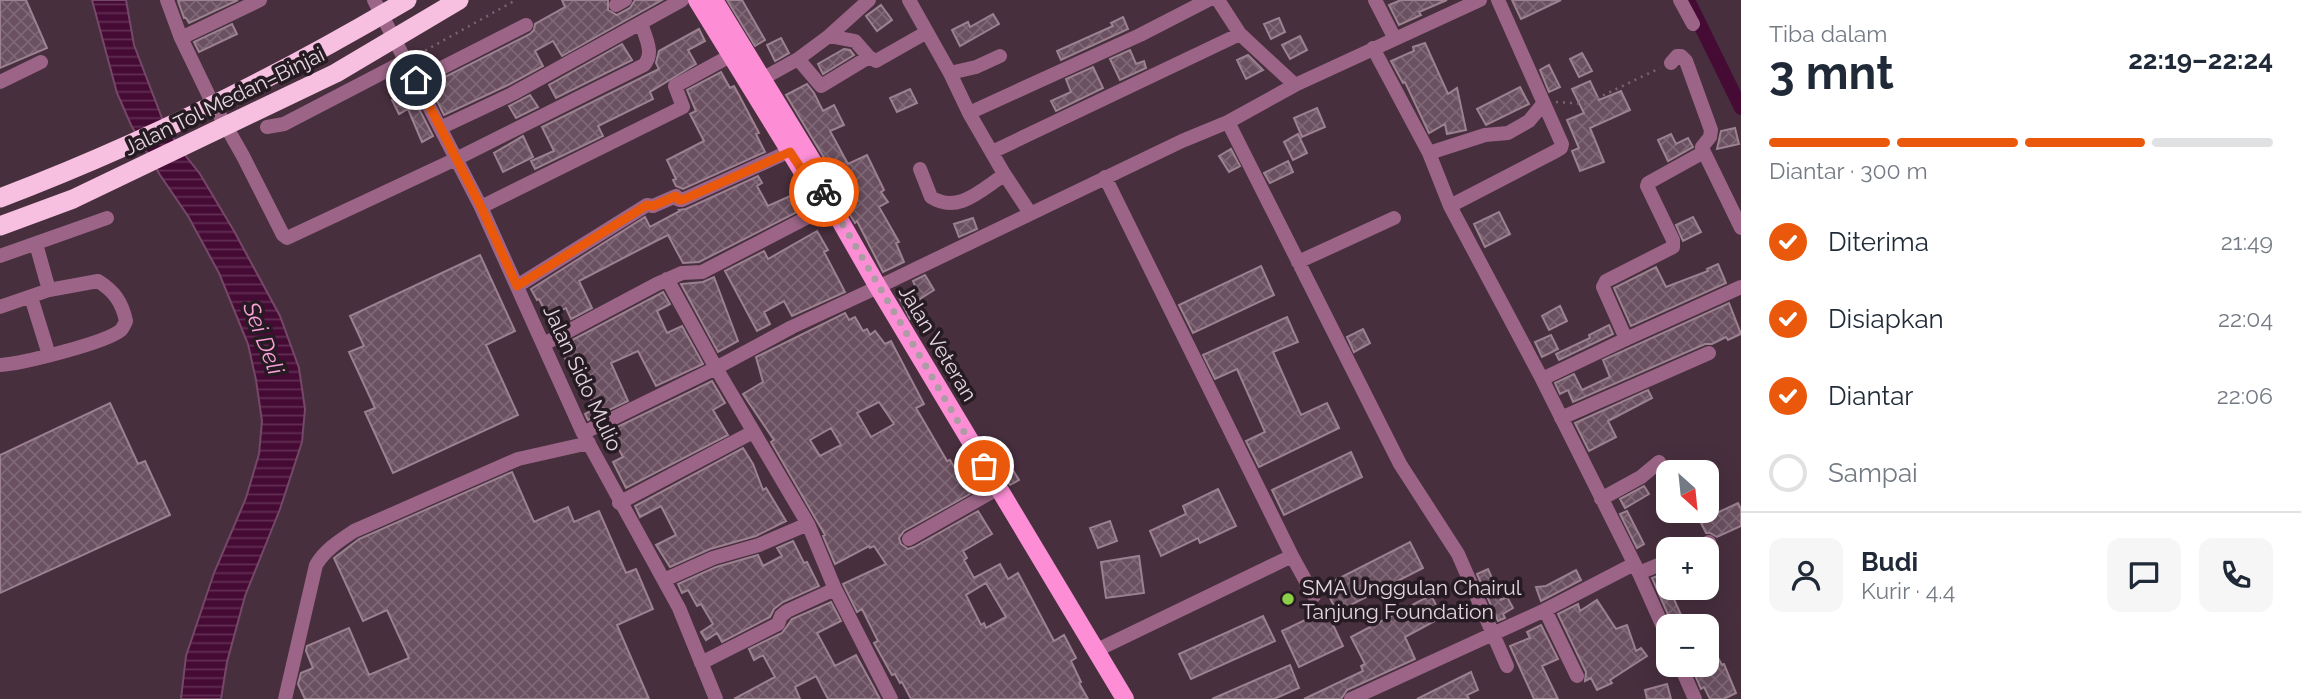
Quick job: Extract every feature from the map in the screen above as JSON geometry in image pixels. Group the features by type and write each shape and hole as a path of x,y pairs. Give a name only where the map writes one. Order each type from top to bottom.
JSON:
{"highway":[{"name":"Jalan Tol Medan–Binjai","path":"0,198 68,172 191,117 320,51 407,0"},
{"name":"Jalan Tol Medan–Binjai","path":"0,226 73,199 336,73 459,0"}],"main road":[{"name":"Jalan Veteran","path":"697,0 790,152 802,170 822,189"},
{"name":"Jalan Veteran","path":"714,0 813,162 822,189 878,287 1125,699"}],"street":[{"path":"167,0 181,38 209,98 287,238 456,159 644,65 650,53 641,23"},
{"path":"181,38 260,0"},
{"name":"Jalan Sido Mulio","path":"374,0 481,207 586,438 619,503 679,608 716,699"},
{"path":"440,128 512,94 682,0"},
{"path":"762,79 798,59 829,36 869,0"},
{"path":"909,0 969,113 1030,213"},
{"path":"969,113 1140,35 1208,0"},
{"path":"1217,0 1240,34 1295,85"},
{"path":"1375,0 1395,38"},
{"path":"285,699 316,565 321,556 354,531 518,459 586,438 792,327 1105,177 1228,122 1295,85 1480,0"},
{"path":"1450,206 1561,148 1562,144 1498,0"},
{"path":"1680,0 1693,24"},
{"path":"416,80 526,25"},
{"path":"829,36 855,41 876,61 927,32"},
{"path":"992,152 1240,34"},
{"path":"1373,48 1429,153 1450,206 1542,379 1657,614"},
{"path":"481,207 683,107 675,86 730,56"},
{"path":"950,73 976,67 1000,56"},
{"path":"1671,63 1681,56 1686,61 1711,130 1710,137 1702,146 1741,229"},
{"path":"798,59 821,86 869,57"},
{"path":"267,127 284,124 407,60"},
{"path":"0,82 41,62"},
{"path":"1429,153 1485,135 1508,133 1529,121 1543,104"},
{"path":"1228,122 1400,464 1458,554 1507,666"},
{"path":"517,286 647,205 653,206 676,196 682,200 790,152"},
{"path":"1626,339 1603,287 1606,281 1673,247 1673,240 1647,186 1704,152"},
{"path":"920,169 931,197 959,204 1001,177 1003,172"},
{"path":"1105,177 1314,596"},
{"path":"544,344 667,279 682,273 702,272 831,205"},
{"path":"0,256 107,218"},
{"path":"1298,262 1394,218"},
{"path":"36,244 49,290"},
{"path":"667,279 808,524 835,589 891,699"},
{"path":"0,307 49,290 98,281 113,290 123,307 127,321 121,330 93,342 9,365 0,365"},
{"path":"1542,379 1741,287"},
{"path":"31,297 49,355"},
{"path":"1561,418 1709,353"},
{"path":"619,503 753,432"},
{"path":"1601,499 1641,477 1656,465"},
{"path":"909,538 997,489"},
{"path":"664,580 713,558 759,545 808,524"},
{"path":"1096,651 1292,555"},
{"path":"1352,699 1637,569 1656,564"},
{"path":"701,663 778,624 787,611 835,589"},
{"path":"1545,611 1577,676"},
{"path":"1685,677 1695,699"}],"path":[{"path":"407,60 516,0"},
{"path":"1543,104 1585,104 1671,63"}],"water":[{"name":"Sei Deli","path":"92,0 126,0 134,45 162,118 234,231 280,316 299,368 305,409 302,442 280,509 245,596 227,662 221,699 181,699 186,656 214,573 246,498 259,454 262,421 256,380 248,344 219,273 188,216 131,125 117,93"}],"building":[{"path":"0,0 26,0 47,48 0,68"},
{"path":"238,0 189,23 184,18 178,1"},
{"path":"562,0 608,0 608,10 617,15 630,8 635,0 662,0 562,56 553,41 535,51 543,66 444,115 429,85 530,34 535,24 565,7"},
{"path":"727,0 742,0 765,40 755,46"},
{"path":"1401,0 1447,0 1419,12 1421,15 1399,25 1389,5"},
{"path":"1512,0 1561,0 1521,19"},
{"path":"881,5 892,20 877,31 866,16"},
{"path":"993,14 999,24 960,46 952,30 968,22 970,27"},
{"path":"1123,17 1128,29 1061,60 1057,51 1113,26 1111,23"},
{"path":"1279,18 1285,32 1271,39 1264,24"},
{"path":"232,24 237,34 199,52 194,42"},
{"path":"699,29 705,41 688,50 696,64 650,92 653,99 598,126 603,136 535,169 531,161 554,151 542,127 659,69 656,63 659,51"},
{"path":"1300,36 1307,50 1290,59 1282,45"},
{"path":"781,38 789,53 775,61 767,45"},
{"path":"1425,43 1448,94 1457,88 1466,130 1447,134 1445,124 1429,133 1405,82 1403,83 1391,61"},
{"path":"622,44 632,60 556,98 549,85"},
{"path":"844,49 850,50 854,55 823,74 818,64"},
{"path":"1130,50 1136,64 1144,61 1146,68 1120,80 1110,59"},
{"path":"1582,53 1592,71 1579,77 1570,59"},
{"path":"1248,55 1263,70 1246,79 1237,60"},
{"path":"1549,65 1560,87 1549,92 1540,70"},
{"path":"1093,67 1103,88 1056,111 1051,101 1071,92 1066,79"},
{"path":"721,72 730,88 734,86 759,133 756,134 765,152 683,189 676,186 673,180 676,179 667,160 704,141 690,114 696,111 687,90"},
{"path":"1590,81 1599,100 1621,91 1630,110 1590,128 1604,162 1580,171 1572,151 1579,148 1567,120 1584,113 1572,89"},
{"path":"807,84 823,111 834,105 844,125 830,131 848,164 867,155 884,190 881,192 888,202 879,207 899,242 896,243 904,262 883,272 857,221 855,223 842,202 850,198 841,180 832,184 823,156 786,95"},
{"path":"1520,87 1529,104 1486,125 1477,109"},
{"path":"910,89 917,103 897,112 890,98"},
{"path":"410,91 433,136 422,142 408,109 399,114 392,100"},
{"path":"530,95 538,107 516,118 509,106"},
{"path":"1317,108 1325,127 1302,137 1294,118"},
{"path":"1735,128 1739,144 1717,149 1721,131"},
{"path":"1298,134 1307,153 1293,160 1284,142"},
{"path":"1671,134 1676,144 1688,138 1693,147 1668,161 1658,140"},
{"path":"523,136 533,157 503,172 494,153"},
{"path":"1231,149 1240,166 1229,172 1219,156"},
{"path":"1288,161 1293,172 1270,183 1264,173"},
{"path":"758,176 762,183 757,186 768,206 790,196 797,212 699,262 683,263 668,235 579,281 592,308 571,319 566,308 548,317 531,289 645,217 650,227 679,210"},
{"path":"1499,212 1510,234 1485,247 1474,224"},
{"path":"1693,217 1701,232 1683,241 1676,225"},
{"path":"973,218 977,229 959,237 954,224"},
{"path":"817,231 828,250 824,252 845,292 792,316 784,301 764,312 770,324 757,331 725,271 764,251 768,259"},
{"path":"480,255 515,331 486,345 518,415 393,473 365,412 375,408 349,352 364,346 350,316"},
{"path":"1718,264 1726,283 1631,326 1614,288 1656,267 1666,287 1708,271 1707,269"},
{"path":"1261,266 1274,295 1193,333 1179,305"},
{"path":"925,275 934,290 920,299 924,307 918,309 920,314 910,319 899,297 916,288 913,281"},
{"path":"714,277 738,341 718,352 681,284 703,282"},
{"path":"663,292 670,304 657,311 667,333 682,326 703,364 656,386 638,351 611,363 628,401 588,420 585,414 596,408 585,390 589,387 574,359 567,362 559,347"},
{"path":"1729,303 1741,334 1728,340 1726,337 1712,344 1705,344 1573,402 1568,390 1560,394 1555,383 1574,374 1582,390 1610,377 1603,360"},
{"path":"1560,306 1567,321 1549,330 1542,316"},
{"path":"845,313 849,320 855,317 863,331 867,329 870,335 875,331 885,344 891,341 924,404 916,408 970,494 904,531 899,538 901,544 908,549 914,547 978,511 992,534 963,551 967,558 964,560 974,578 1000,564 1008,579 1018,573 1054,641 1064,635 1076,658 1071,661 1088,699 911,699 902,682 900,683 895,674 892,675 874,643 878,641 862,609 857,612 843,584 886,564 874,546 869,546 835,564 823,536 825,535 771,442 774,440 743,394 763,382 756,357","holes":["879,402 894,424 871,437 857,413","831,428 841,445 820,456 810,440","986,583 1006,617 986,628 984,623 981,625 966,595"]},
{"path":"1287,317 1298,342 1273,352 1301,415 1327,403 1339,428 1259,467 1246,441 1265,432 1237,369 1215,379 1203,355"},
{"path":"1609,325 1613,334 1559,360 1556,354 1590,338 1589,335"},
{"path":"1363,329 1370,343 1354,352 1347,337"},
{"path":"1551,335 1558,349 1542,357 1535,342"},
{"path":"712,381 725,403 713,410 728,435 626,488 613,462 623,457 609,431"},
{"path":"1648,390 1652,398 1608,421 1616,437 1589,451 1575,423"},
{"path":"110,403 138,464 145,461 170,515 0,593 0,455"},
{"path":"743,448 753,464 763,490 766,488 786,521 756,536 710,549 670,567 656,545 676,535 661,506 640,517 635,506"},
{"path":"1351,452 1362,477 1284,515 1272,490"},
{"path":"1006,459 1019,480 1010,485 998,465"},
{"path":"512,472 534,522 568,507 574,522 599,511 626,573 636,569 653,609 617,625 649,699 305,699 298,684 301,673 313,668 306,651 307,646 349,628 369,675 409,658 387,610 363,621 334,558 359,539"},
{"path":"1644,486 1649,494 1625,508 1620,499"},
{"path":"1218,489 1236,526 1200,543 1198,538 1161,556 1150,531 1186,514 1183,506"},
{"path":"1738,503 1741,509 1741,526 1717,537 1706,533 1701,523 1719,523 1719,512"},
{"path":"1627,511 1644,544 1637,548 1620,514"},
{"path":"1110,521 1117,541 1098,548 1090,528"},
{"path":"793,541 819,586 783,602 774,609 770,617 722,642 717,633 706,640 701,632 713,624 701,604 697,606 688,590 682,593 678,584 716,567 758,555 763,566 782,556 777,548"},
{"path":"1410,542 1423,568 1337,612 1324,586"},
{"path":"1139,556 1144,593 1106,598 1101,562"},
{"path":"1488,569 1501,600 1507,597 1513,608 1503,614 1505,618 1498,621 1477,574"},
{"path":"1576,570 1581,580 1541,601 1536,587 1546,586"},
{"path":"1431,595 1442,617 1405,637 1415,659 1347,690 1341,699 1304,699 1363,671 1361,666 1365,664 1351,637"},
{"path":"1597,600 1616,629 1627,625 1636,651 1641,648 1647,656 1610,680 1612,683 1597,690 1591,678 1585,681 1586,672 1558,614 1578,604 1580,611"},
{"path":"1662,600 1674,600 1681,614 1668,614"},
{"path":"831,602 841,621 817,633 835,666 856,655 880,699 828,699 816,676 795,687 800,699 734,699 775,677 763,655 754,660 749,649 782,633 792,619"},
{"path":"1326,610 1343,646 1299,667 1282,631"},
{"path":"1263,616 1275,641 1191,679 1179,654"},
{"path":"1541,625 1558,659 1542,666 1558,699 1534,699 1510,646 1530,638 1527,632"},
{"path":"1719,660 1724,664 1736,693 1724,699 1710,699 1704,687 1701,689 1696,677 1719,677"},
{"path":"1290,665 1299,688 1274,699 1212,699"},
{"path":"1471,672 1478,690 1467,695 1469,699 1417,699"},
{"path":"1667,684 1671,699 1647,699 1645,690"}],"waterway":[{"path":"1688,0 1741,108"}],"way so far":[{"path":"824,192 984,466"}],"place":[{"name":"SMA Unggulan Chairul Tanjung Foundation","path":"1288,599"}],"route":[{"path":"416,80 481,207 517,286 647,205 653,206 676,196 682,200 790,152 802,170 824,192"}]}
